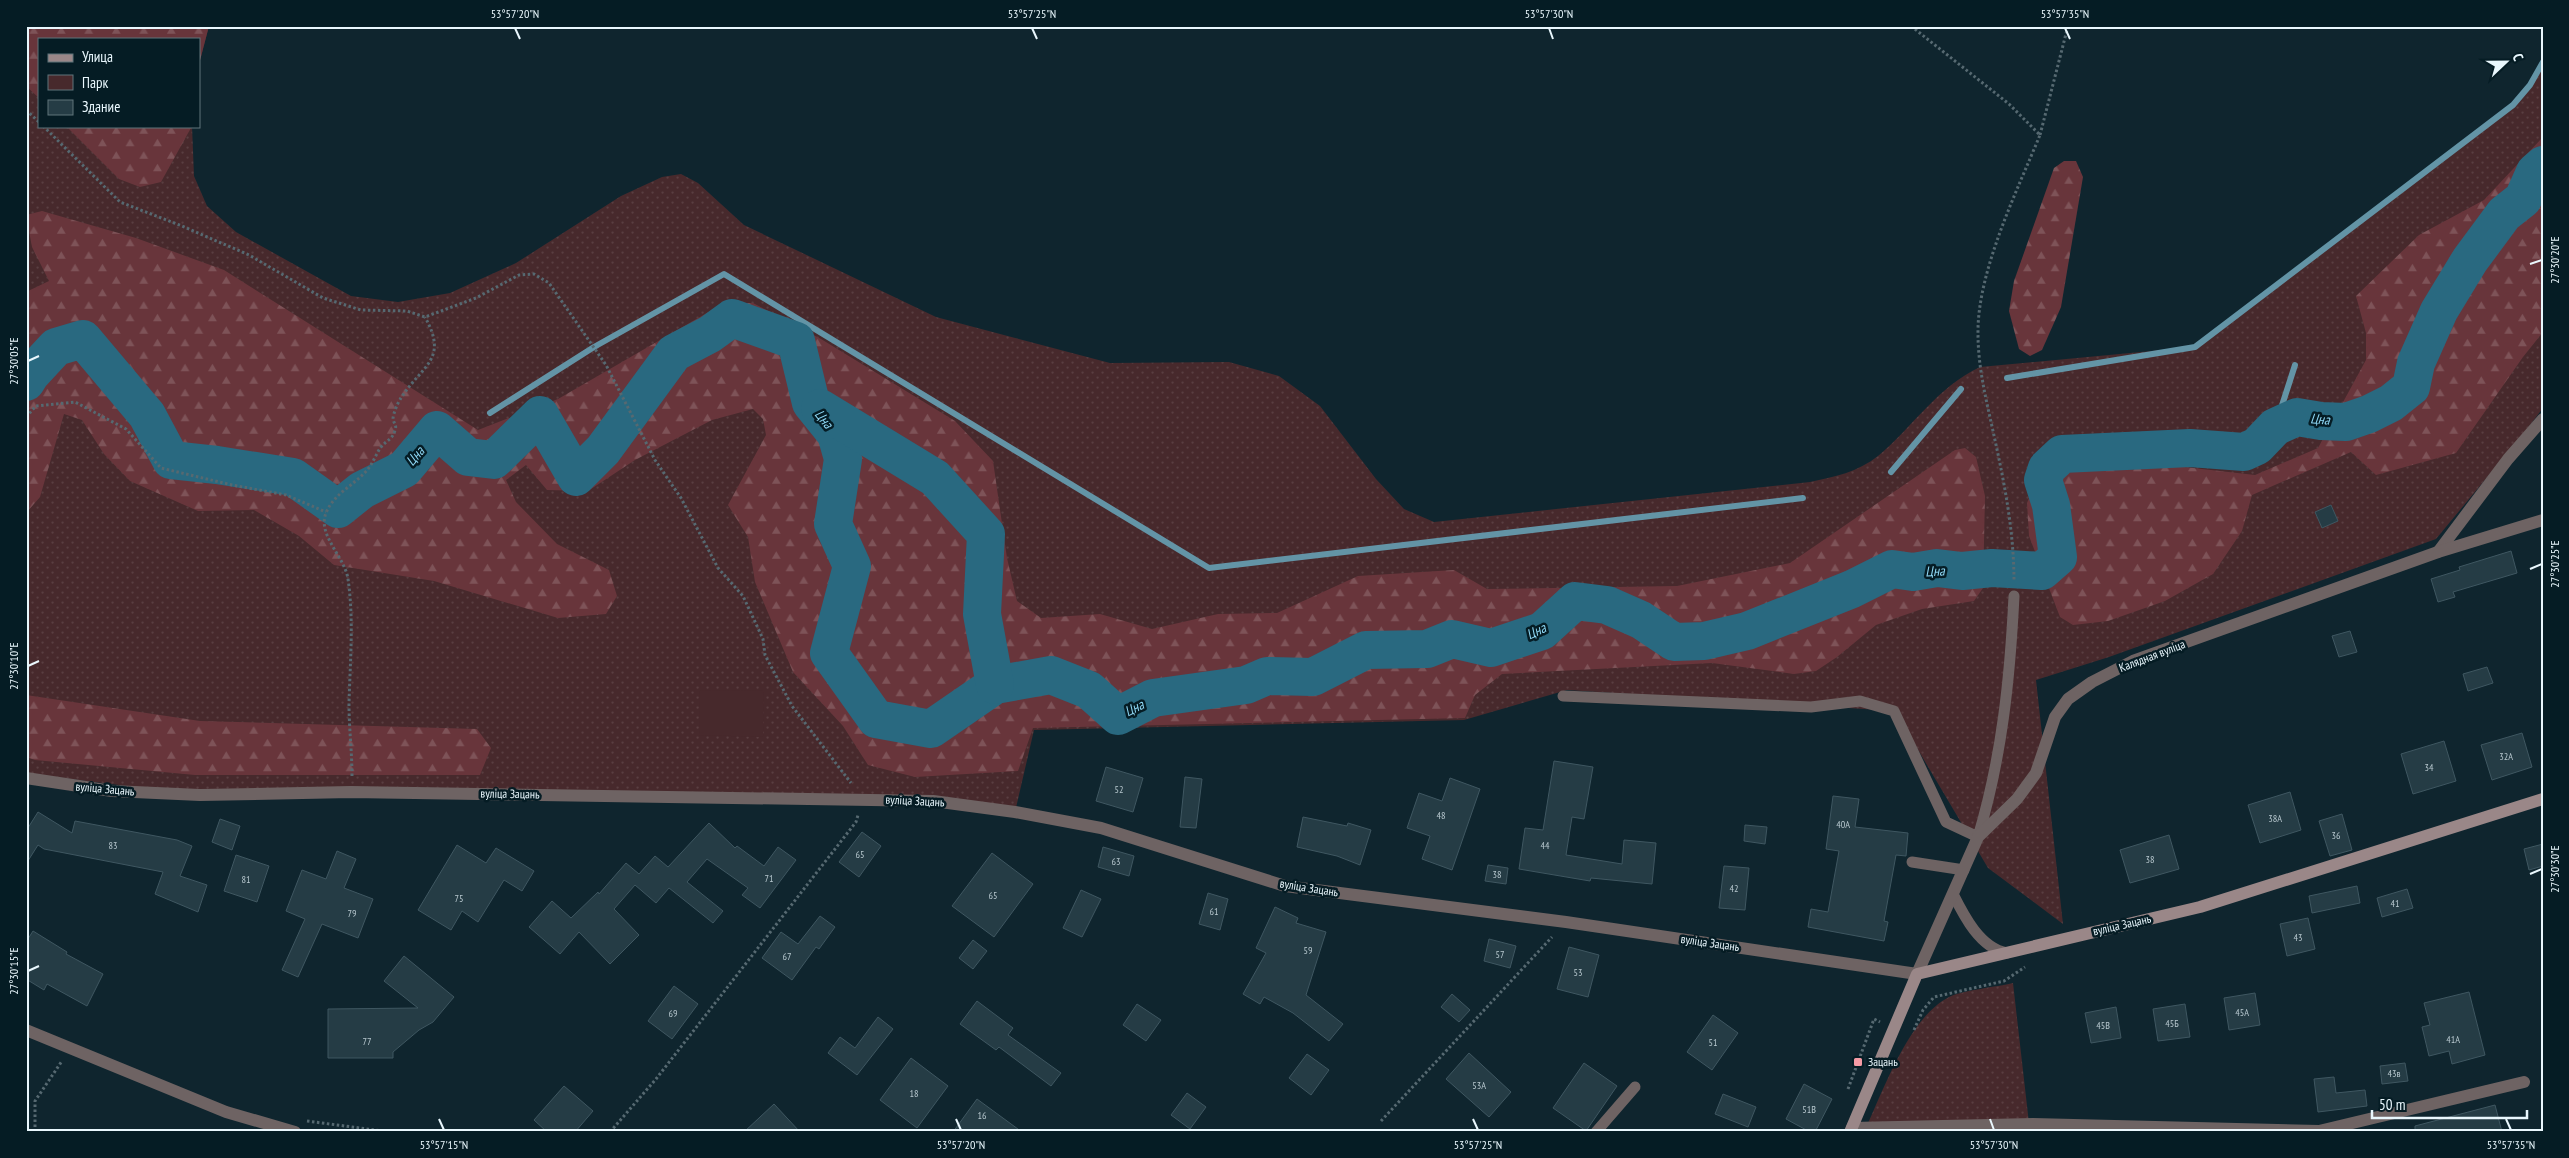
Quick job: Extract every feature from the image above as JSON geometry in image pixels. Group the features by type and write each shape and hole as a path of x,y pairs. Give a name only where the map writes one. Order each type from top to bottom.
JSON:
{"street":[{"path":"2438,552 2508,459 2543,419"},
{"name":"Калядная вуліца","path":"1917,974 1978,837 2017,799 2036,773 2056,717 2068,699 2092,682 2133,661 2438,552 2543,520"},
{"name":"вуліца Зацань","path":"26,778 112,791 200,795 351,792 544,794 650,798 863,798 933,801 1015,812 1100,828 1285,886 1566,922 1917,974 2200,907 2543,799"},
{"path":"1917,974 1851,1130 2034,1128 2319,1131 2524,1082"},
{"path":"26,1030 226,1112 295,1132"}],"lane":[{"path":"1563,696 1811,707 1860,701 1894,712 1946,822 1978,837 2000,753 2010,672 2014,596"},
{"path":"1912,862 1964,870"},
{"path":"1953,894 1974,929 1995,950 2011,953"},
{"path":"1596,1132 1635,1087"}],"path":[{"path":"1912,26 2009,104 2040,135"},
{"path":"2014,596 2014,548 2009,506 1980,367 1978,332 1992,258 2040,135 2068,26"},
{"path":"26,110 38,121"},
{"path":"45,128 120,202 249,255 323,298 361,310 406,311 425,317 476,298 519,275 534,274 549,283 606,365 655,460 684,505 718,568 743,596 763,638 764,655 792,706 863,798 856,822 656,1079 610,1132"},
{"path":"351,792 351,621 348,577 342,558 327,534 324,521 326,512 336,497 367,470 382,446 393,438 396,427 393,419 400,398 432,362 436,347 432,331 425,317"},
{"path":"26,418 36,406 75,402 126,429 161,468 286,496 326,512"},
{"path":"1381,1121 1566,922"},
{"path":"1846,1096 1874,1019 1911,1034 1923,1010 1934,997 2004,981"},
{"path":"35,1132 35,1101 71,1048"}],"green space":[{"path":"26,26 209,26 200,60 200,38 38,38 38,128 192,128 194,176 207,206 236,232 351,296 398,302 450,293 516,263 621,196 662,177 681,174 698,183 744,225 936,317 1110,363 1229,362 1279,376 1320,406 1376,479 1404,509 1434,522 1810,482 1828,478 1854,470 1870,462 1891,445 1938,396 1965,375 1980,367 2194,347 2513,105 2530,85 2543,63 2543,408 2436,539 2109,657 2036,680 2063,924 1988,868 1895,711 1567,690 1464,720 1034,730 1015,812 933,801 200,795 26,772"},
{"path":"26,26 209,26 200,60 200,38 38,38 38,97 26,86"},
{"path":"68,128 191,128 161,182 140,187 119,179"},
{"path":"2543,137 2543,332 2523,357 2456,453 2376,475 2351,452 2252,495 2242,531 2213,574 2165,601 2108,621 2073,625 2060,617 2029,536 2027,503 2033,488 2062,471 2090,465 2149,463 2255,475 2318,448 2366,360 2366,333 2356,296 2419,235 2484,200"},
{"path":"2064,161 2076,161 2083,177 2061,307 2042,350 2030,356 2019,349 2009,311 2014,281 2054,168"},
{"path":"42,211 136,238 224,270 478,430 558,399 724,303 753,303 821,339 955,421 993,461 1007,558 1017,601 1041,618 1100,614 1152,629 1218,614 1277,613 1358,576 1454,570 1487,589 1677,586 1790,563 1955,450 1965,448 1976,457 1985,496 1983,588 1974,601 1922,609 1876,625 1837,657 1816,671 1794,674 1712,663 1502,674 1475,695 1465,718 1033,728 1018,771 915,777 868,765 843,726 793,672 755,582 748,537 728,505 766,435 763,419 753,409 712,420 635,460 588,491 547,490 526,465 506,480 516,502 557,544 609,570 617,596 606,614 558,618 434,581 334,565 299,536 254,510 198,511 130,481 104,454 82,420 64,414 40,497 26,513 26,292 49,281 32,247 26,215"},
{"path":"700,690 764,691 763,737 699,735"},
{"path":"26,695 200,721 477,729 491,748 480,775 195,775 35,760 26,757"},
{"path":"2013,983 2030,1132 1864,1132 1898,1057 1921,1021 1934,1007 1955,995"}],"building":[{"path":"2331,505 2338,521 2322,528 2315,512"},
{"path":"2511,551 2517,573 2453,592 2455,597 2438,602 2431,579 2460,570 2459,567"},
{"path":"2350,631 2357,652 2339,657 2332,636"},
{"path":"2487,667 2493,683 2468,691 2463,674"},
{"path":"2522,733 2532,767 2492,780 2481,745"},
{"path":"2444,741 2456,781 2413,794 2401,754"},
{"path":"1554,761 1593,767 1584,819 1572,817 1566,855 1622,864 1624,840 1656,843 1652,884 1591,878 1590,881 1519,869 1525,828 1543,830"},
{"path":"1106,767 1143,778 1133,812 1096,801"},
{"path":"1185,777 1202,779 1196,828 1180,827"},
{"path":"1450,778 1480,789 1452,870 1422,859 1430,836 1407,828 1419,793 1442,801"},
{"path":"2290,792 2301,830 2260,843 2248,805"},
{"path":"1833,796 1859,799 1855,827 1908,833 1906,856 1896,855 1884,921 1888,922 1884,941 1808,927 1811,909 1828,912 1839,851 1826,849"},
{"path":"38,812 72,833 75,821 177,840 192,846 180,876 207,885 198,912 155,894 163,872 44,849 38,845 26,864 26,831"},
{"path":"2342,814 2352,850 2330,856 2319,821"},
{"path":"1303,817 1347,826 1348,823 1371,830 1360,865 1337,856 1297,847"},
{"path":"220,819 240,826 232,850 212,842"},
{"path":"709,823 735,848 737,846 764,866 778,847 796,860 760,908 742,895 748,888 707,859 687,882 723,911 713,923 669,888 656,903 635,885 614,909 639,935 610,964 579,932 560,954 529,927 552,901 571,918 598,892 599,894 626,863 639,874 655,856 668,867"},
{"path":"1745,825 1767,827 1765,844 1744,841"},
{"path":"862,832 881,846 859,877 839,862"},
{"path":"2169,835 2179,869 2130,883 2120,850"},
{"path":"2543,844 2543,866 2529,870 2524,849"},
{"path":"457,845 486,863 496,848 534,871 522,891 504,880 478,922 462,911 451,930 418,910"},
{"path":"1103,847 1134,856 1129,876 1098,867"},
{"path":"337,851 356,859 344,888 373,899 358,938 322,924 298,977 282,970 305,919 286,911 302,870 326,879"},
{"path":"992,853 1033,884 994,937 952,906"},
{"path":"236,855 269,866 257,902 224,891"},
{"path":"1488,865 1508,868 1506,884 1485,881"},
{"path":"1724,866 1749,868 1745,910 1719,908"},
{"path":"2357,886 2360,903 2312,913 2309,896"},
{"path":"2407,889 2413,908 2382,917 2377,898"},
{"path":"1081,890 1101,899 1082,937 1063,928"},
{"path":"1208,893 1228,899 1220,930 1199,924"},
{"path":"1275,907 1298,918 1296,923 1326,932 1306,995 1343,1024 1329,1041 1293,1013 1264,997 1260,1004 1243,994 1266,953 1256,948"},
{"path":"820,916 835,927 819,949 816,947 792,980 762,958 781,932 798,944"},
{"path":"2308,918 2315,949 2287,956 2280,924"},
{"path":"33,931 67,952 66,954 103,974 87,1006 47,984 44,990 26,979 26,942"},
{"path":"1489,939 1516,946 1510,968 1484,961"},
{"path":"973,940 987,951 973,969 959,958"},
{"path":"1569,947 1599,955 1588,997 1557,989"},
{"path":"404,956 454,997 433,1022 419,1030 393,1052 393,1058 328,1058 328,1009 418,1008 384,981"},
{"path":"674,986 698,1004 672,1039 648,1021"},
{"path":"2469,992 2485,1055 2452,1064 2449,1051 2429,1056 2422,1027 2430,1025 2424,1003"},
{"path":"2255,993 2260,1025 2229,1030 2224,998"},
{"path":"1452,994 1470,1010 1459,1022 1441,1007"},
{"path":"977,1001 1013,1028 1008,1035 1061,1073 1051,1086 999,1047 996,1050 960,1024"},
{"path":"1137,1004 1161,1020 1146,1041 1123,1025"},
{"path":"2185,1004 2190,1037 2158,1041 2153,1009"},
{"path":"2116,1007 2121,1038 2091,1043 2085,1013"},
{"path":"1713,1015 1738,1033 1712,1070 1687,1052"},
{"path":"878,1017 893,1029 857,1075 828,1053 840,1037 855,1048"},
{"path":"1469,1053 1511,1092 1489,1117 1446,1079"},
{"path":"1307,1054 1329,1070 1311,1095 1289,1078"},
{"path":"911,1058 948,1086 917,1128 880,1100"},
{"path":"1584,1063 1617,1086 1586,1131 1553,1108"},
{"path":"2405,1063 2408,1081 2382,1084 2380,1066"},
{"path":"2334,1077 2336,1093 2365,1090 2367,1106 2318,1112 2314,1079"},
{"path":"1804,1084 1832,1099 1815,1132 1810,1132 1786,1119"},
{"path":"564,1086 593,1111 575,1132 547,1132 534,1120"},
{"path":"1187,1093 1206,1107 1190,1129 1171,1115"},
{"path":"1723,1094 1756,1107 1748,1127 1715,1114"},
{"path":"977,1099 1022,1132 953,1132"},
{"path":"774,1104 800,1132 744,1132"},
{"path":"2495,1105 2502,1132 2415,1132 2415,1126"}],"waterway":[{"path":"2007,378 2195,347 2513,105 2530,85 2543,62"},
{"name":"Цна","path":"26,382 56,347 83,339 147,415 171,460 293,477 338,509 362,490 404,469 437,430 468,457 494,460 540,415 576,477 603,450 674,353 710,334 732,318 796,341 811,403 836,434 843,459 833,524 852,566 829,653 876,719 931,729 995,685 1051,675 1089,690 1118,716 1153,698 1246,685 1267,676 1313,677 1366,650 1427,649 1452,639 1491,648 1542,631 1575,601 1607,605 1641,620 1674,642 1704,641 1747,631 1852,589 1892,569 1913,572 1937,568 1962,571 1992,568 2042,571 2058,557 2051,505 2043,480 2047,468 2062,454 2190,448 2244,452 2257,446 2275,427 2297,417 2321,421 2346,422 2369,414 2391,403 2411,387 2416,363 2439,311 2470,260 2504,214 2523,199 2535,172 2543,165"},
{"path":"490,413 594,347 724,274 1209,568 1803,498"},
{"path":"2275,427 2295,365"},
{"path":"1891,472 1961,389"},
{"path":"820,408 935,478 986,534 982,614 995,685"}],"place":[{"name":"Зацань","path":"1858,1062"}]}
